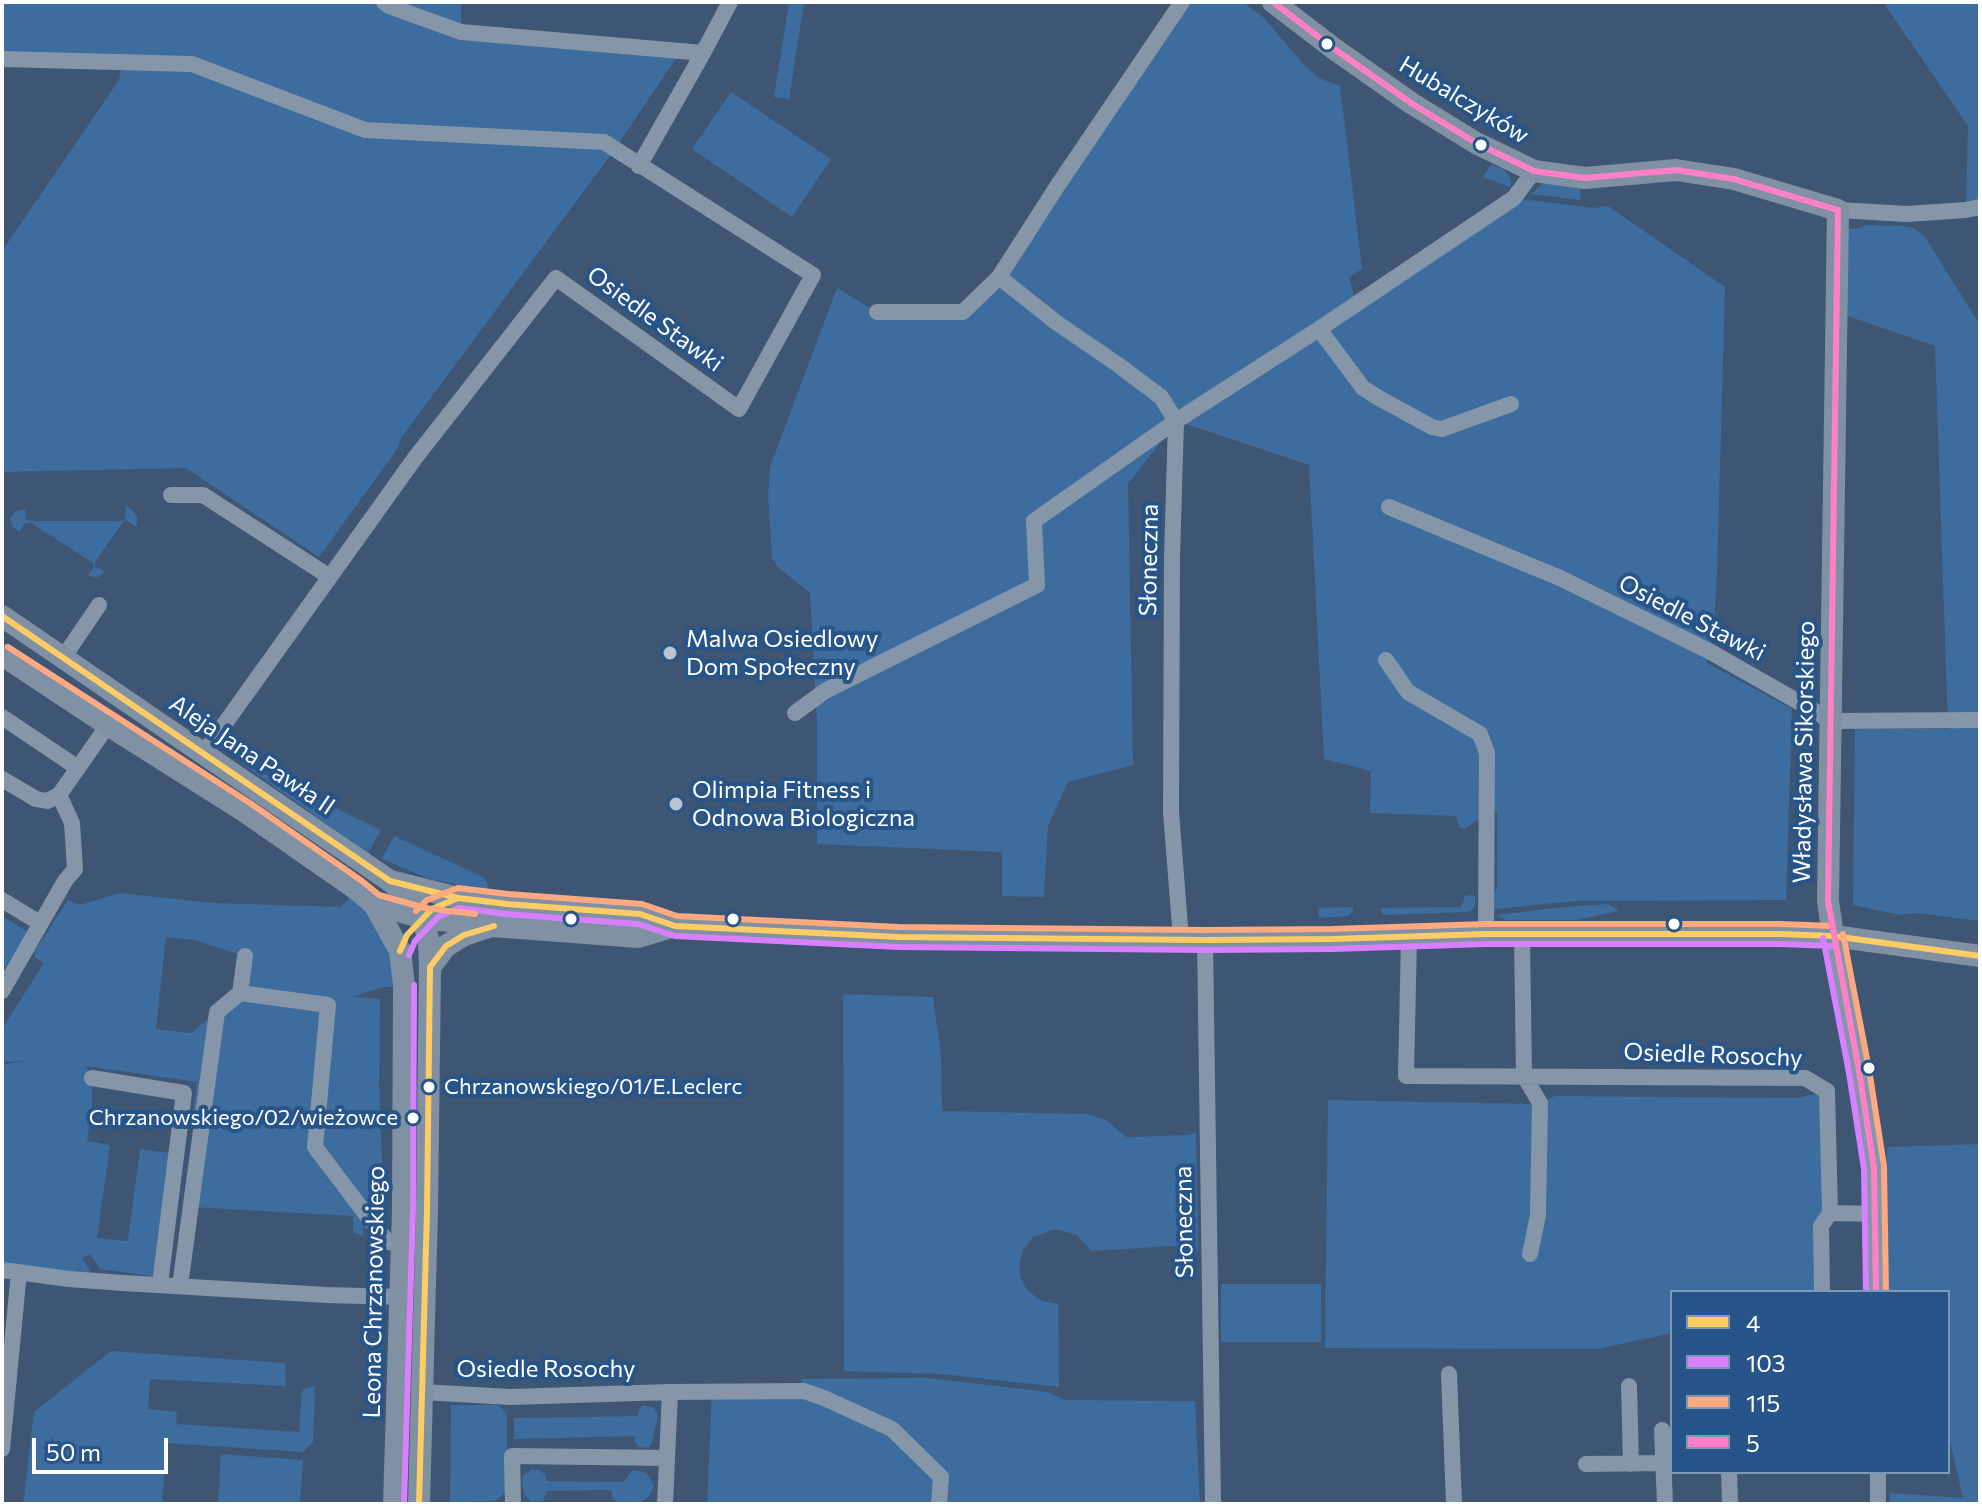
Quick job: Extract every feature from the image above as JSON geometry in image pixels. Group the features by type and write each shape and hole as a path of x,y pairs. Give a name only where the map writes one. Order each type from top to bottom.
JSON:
{"street":[{"path":"384,2 461,32 703,53"},
{"path":"639,166 730,2"},
{"path":"877,312 963,312 999,277 1182,2"},
{"name":"Hubalczyków","path":"1273,2 1411,103 1476,143 1534,171 1585,178 1676,170 1734,179 1838,210"},
{"name":"Osiedle Stawki","path":"2,59 192,64 365,130 604,142 813,275 739,409 556,278 415,458 203,754"},
{"path":"795,713 825,691 1037,585 1034,521 1176,421 1514,198 1534,171"},
{"path":"1838,210 1907,214 1980,207"},
{"name":"Władysława Sikorskiego","path":"1838,210 1828,901 1874,1168 1876,1290"},
{"path":"999,277 1057,323 1161,397 1176,421"},
{"path":"1319,329 1363,388 1432,427 1442,429 1511,404"},
{"name":"Słoneczna","path":"1176,421 1171,812 1181,939"},
{"path":"171,495 203,495 330,577"},
{"name":"Osiedle Stawki","path":"1389,507 1560,578 1709,651 1830,721"},
{"path":"45,683 99,605"},
{"name":"Aleja Jana Pawła II","path":"2,616 390,881 412,900 423,918"},
{"name":"Aleja Jana Pawła II","path":"2,655 270,828 356,889 374,904 400,951 404,985"},
{"path":"1386,660 1408,692 1480,734 1487,753 1486,934"},
{"path":"2,779 36,799 47,801 59,795 125,700"},
{"path":"2,717 78,768"},
{"path":"1830,721 1980,720"},
{"path":"188,775 203,754"},
{"path":"2,991 65,881 75,869 72,823 59,795"},
{"path":"390,881 458,898 640,914 675,926 899,937 1205,940 1486,934 1780,934 1833,936 1980,956"},
{"path":"400,951 407,935 432,909 458,898"},
{"path":"2,900 40,923"},
{"name":"Aleja Jana Pawła II","path":"374,904 423,918"},
{"path":"423,918 638,937 675,926"},
{"name":"Leona Chrzanowskiego","path":"419,1504 430,967 429,943 423,918"},
{"path":"430,967 446,946 464,935 493,926"},
{"path":"1522,934 1524,1076 1540,1103 1538,1215 1530,1254"},
{"name":"Osiedle Rosochy","path":"1409,937 1406,1076 1805,1078 1827,1091 1830,1213"},
{"name":"Słoneczna","path":"1205,940 1213,1504"},
{"path":"180,1286 217,1012 240,993 245,956"},
{"name":"Leona Chrzanowskiego","path":"394,1504 403,1210 404,985"},
{"path":"240,993 328,1005 315,1147 388,1242 401,1244"},
{"path":"92,1078 184,1093 160,1284"},
{"path":"1822,1290 1821,1226 1830,1213 1875,1214"},
{"path":"2,1270 69,1279 400,1297"},
{"path":"2,1449 19,1272"},
{"path":"1449,1374 1454,1504"},
{"path":"1629,1386 1631,1464"},
{"path":"399,1391 422,1392"},
{"name":"Osiedle Rosochy","path":"422,1392 510,1397 804,1391 892,1429 941,1477 939,1504"},
{"name":"Osiedle Rosochy","path":"665,1504 670,1392"},
{"path":"1662,1430 1665,1504"},
{"path":"513,1504 512,1456 667,1458"},
{"path":"1586,1464 1663,1463"},
{"path":"1729,1474 1730,1504"},
{"path":"1878,1474 1878,1504"}],"shaded area":[{"path":"2,2 461,2 461,31 681,51 615,149 401,438 398,448 319,557 186,468 2,472 2,251 119,80 122,64 2,59"},
{"path":"789,2 804,2 789,99 774,97"},
{"path":"1182,2 1243,2 1264,18 1319,78 1340,86 1362,269 1349,277 1356,304 1514,198 1593,208 1608,206 1725,287 1717,575 1714,625 1707,663 1792,709 1786,900 1574,901 1486,910 1497,887 1497,812 1485,815 1465,829 1460,828 1456,816 1370,813 1371,771 1324,759 1309,465 1177,421 1128,484 1133,765 1068,782 1048,826 1044,897 1002,896 1002,852 817,844 817,722 810,593 772,559 768,495 770,467 837,288 877,312 963,312 999,277"},
{"path":"1883,2 1980,2 1980,207 1966,210 1968,126"},
{"path":"731,92 831,159 792,217 692,149"},
{"path":"1493,165 1509,176 1510,187 1483,177"},
{"path":"1543,183 1577,187 1581,200 1531,194"},
{"path":"1865,225 1914,228 1925,237 1980,325 1980,921 1917,913 1901,915 1853,905 1855,729 1948,729 1935,346 1836,312 1838,230"},
{"path":"126,506 137,516 137,525 126,520 123,522 95,562 95,566 105,572 96,578 88,575 94,567 93,563 31,523 25,523 19,532 10,520 15,512 25,509 26,520 31,521 123,521"},
{"path":"238,761 381,830 368,853"},
{"path":"394,836 483,877 488,884 487,891 427,878 382,859"},
{"path":"356,889 374,904 404,985 380,988 352,997 380,999 379,1085 384,1210 377,1229 364,1214 363,1236 353,1232 353,1216 191,1207 203,1113 193,1111 197,1082 86,1066 92,1078 87,1141 110,1145 97,1238 128,1241 140,1149 177,1154 162,1267 152,1276 100,1269 90,1254 82,1258 97,1281 2,1266 2,1065 23,1061 2,1062 2,1029 44,963 35,958 35,951 68,900 80,905 120,893 213,903 340,907","holes":["166,937 194,940 244,956 240,993 191,1033 156,1029"]},
{"path":"1465,896 1475,896 1475,906 1467,912 1383,915 1381,912 1381,908 1461,907"},
{"path":"1608,904 1619,911 1576,920 1506,920 1496,915 1564,907"},
{"path":"1353,907 1348,916 1319,918 1318,908"},
{"path":"2,916 28,932 2,973"},
{"path":"843,994 933,997 941,1056 942,1111 1088,1114 1106,1120 1126,1137 1189,1135 1196,1132 1198,1254 1190,1245 1091,1251 1077,1235 1055,1229 1033,1237 1023,1250 1019,1265 1021,1279 1028,1291 1042,1301 1058,1304 1059,1387 941,1374 844,1371"},
{"path":"1827,1091 1822,1290 1670,1290 1670,1333 1598,1349 1325,1348 1328,1100 1532,1104 1555,1096 1798,1098"},
{"path":"1980,1144 1980,1504 1890,1504 1890,1493 1963,1498 1950,1441 1950,1290 1888,1290 1887,1147"},
{"path":"1221,1284 1321,1284 1321,1342 1221,1342"},
{"path":"111,1351 285,1363 286,1386 150,1379 148,1409 177,1412 176,1424 299,1432 302,1389 315,1386 313,1442 303,1452 166,1443 162,1504 23,1504 34,1412"},
{"path":"927,1378 1048,1392 1064,1400 1195,1401 1200,1504 707,1504 712,1393 803,1391 801,1379"},
{"path":"451,1405 497,1405 507,1416 507,1484 505,1493 495,1501 450,1502"},
{"path":"644,1405 654,1408 658,1415 648,1448 639,1447 635,1436 514,1439 514,1418 638,1416"},
{"path":"221,1454 303,1460 300,1504 218,1504"},
{"path":"532,1469 540,1470 546,1481 624,1482 633,1470 646,1473 654,1485 649,1496 640,1503 621,1504 613,1499 611,1490 547,1491 543,1501 532,1502 525,1496 522,1484 523,1476"}],"transit line":[{"name":"5","path":"1273,2 1411,103 1476,143 1534,171 1585,178 1676,170 1734,179 1838,210"},
{"name":"5","path":"1838,210 1828,901 1874,1168 1876,1290"},
{"name":"4","path":"2,616 390,881 458,898 640,914 675,926 899,937 1205,940 1486,934 1780,934 1833,936 1980,956"},
{"name":"115","path":"8,647 250,803 379,895 425,908 475,914"},
{"name":"115","path":"416,911 427,900 458,888 642,904 677,916 899,927 1205,930 1486,924 1833,926"},
{"name":"4","path":"400,951 407,935 432,909 458,898 492,902"},
{"name":"103","path":"409,955 415,941 438,917 459,908 638,924 675,936 899,947 1205,950 1486,944 1833,946"},
{"name":"4","path":"419,1504 430,967 446,946 464,935 494,926"},
{"name":"115","path":"1843,934 1884,1166 1886,1290"},
{"name":"103","path":"1823,938 1864,1169 1866,1290"},
{"name":"103","path":"404,1504 413,1210 414,985"}],"place":[{"name":"Malwa Osiedlowy Dom Społeczny","path":"670,653"},
{"name":"Olimpia Fitness i Odnowa Biologiczna","path":"676,804"},
{"name":"Chrzanowskiego/01/E.Leclerc","path":"429,1087"},
{"name":"Chrzanowskiego/02/wieżowce","path":"413,1118"}]}
